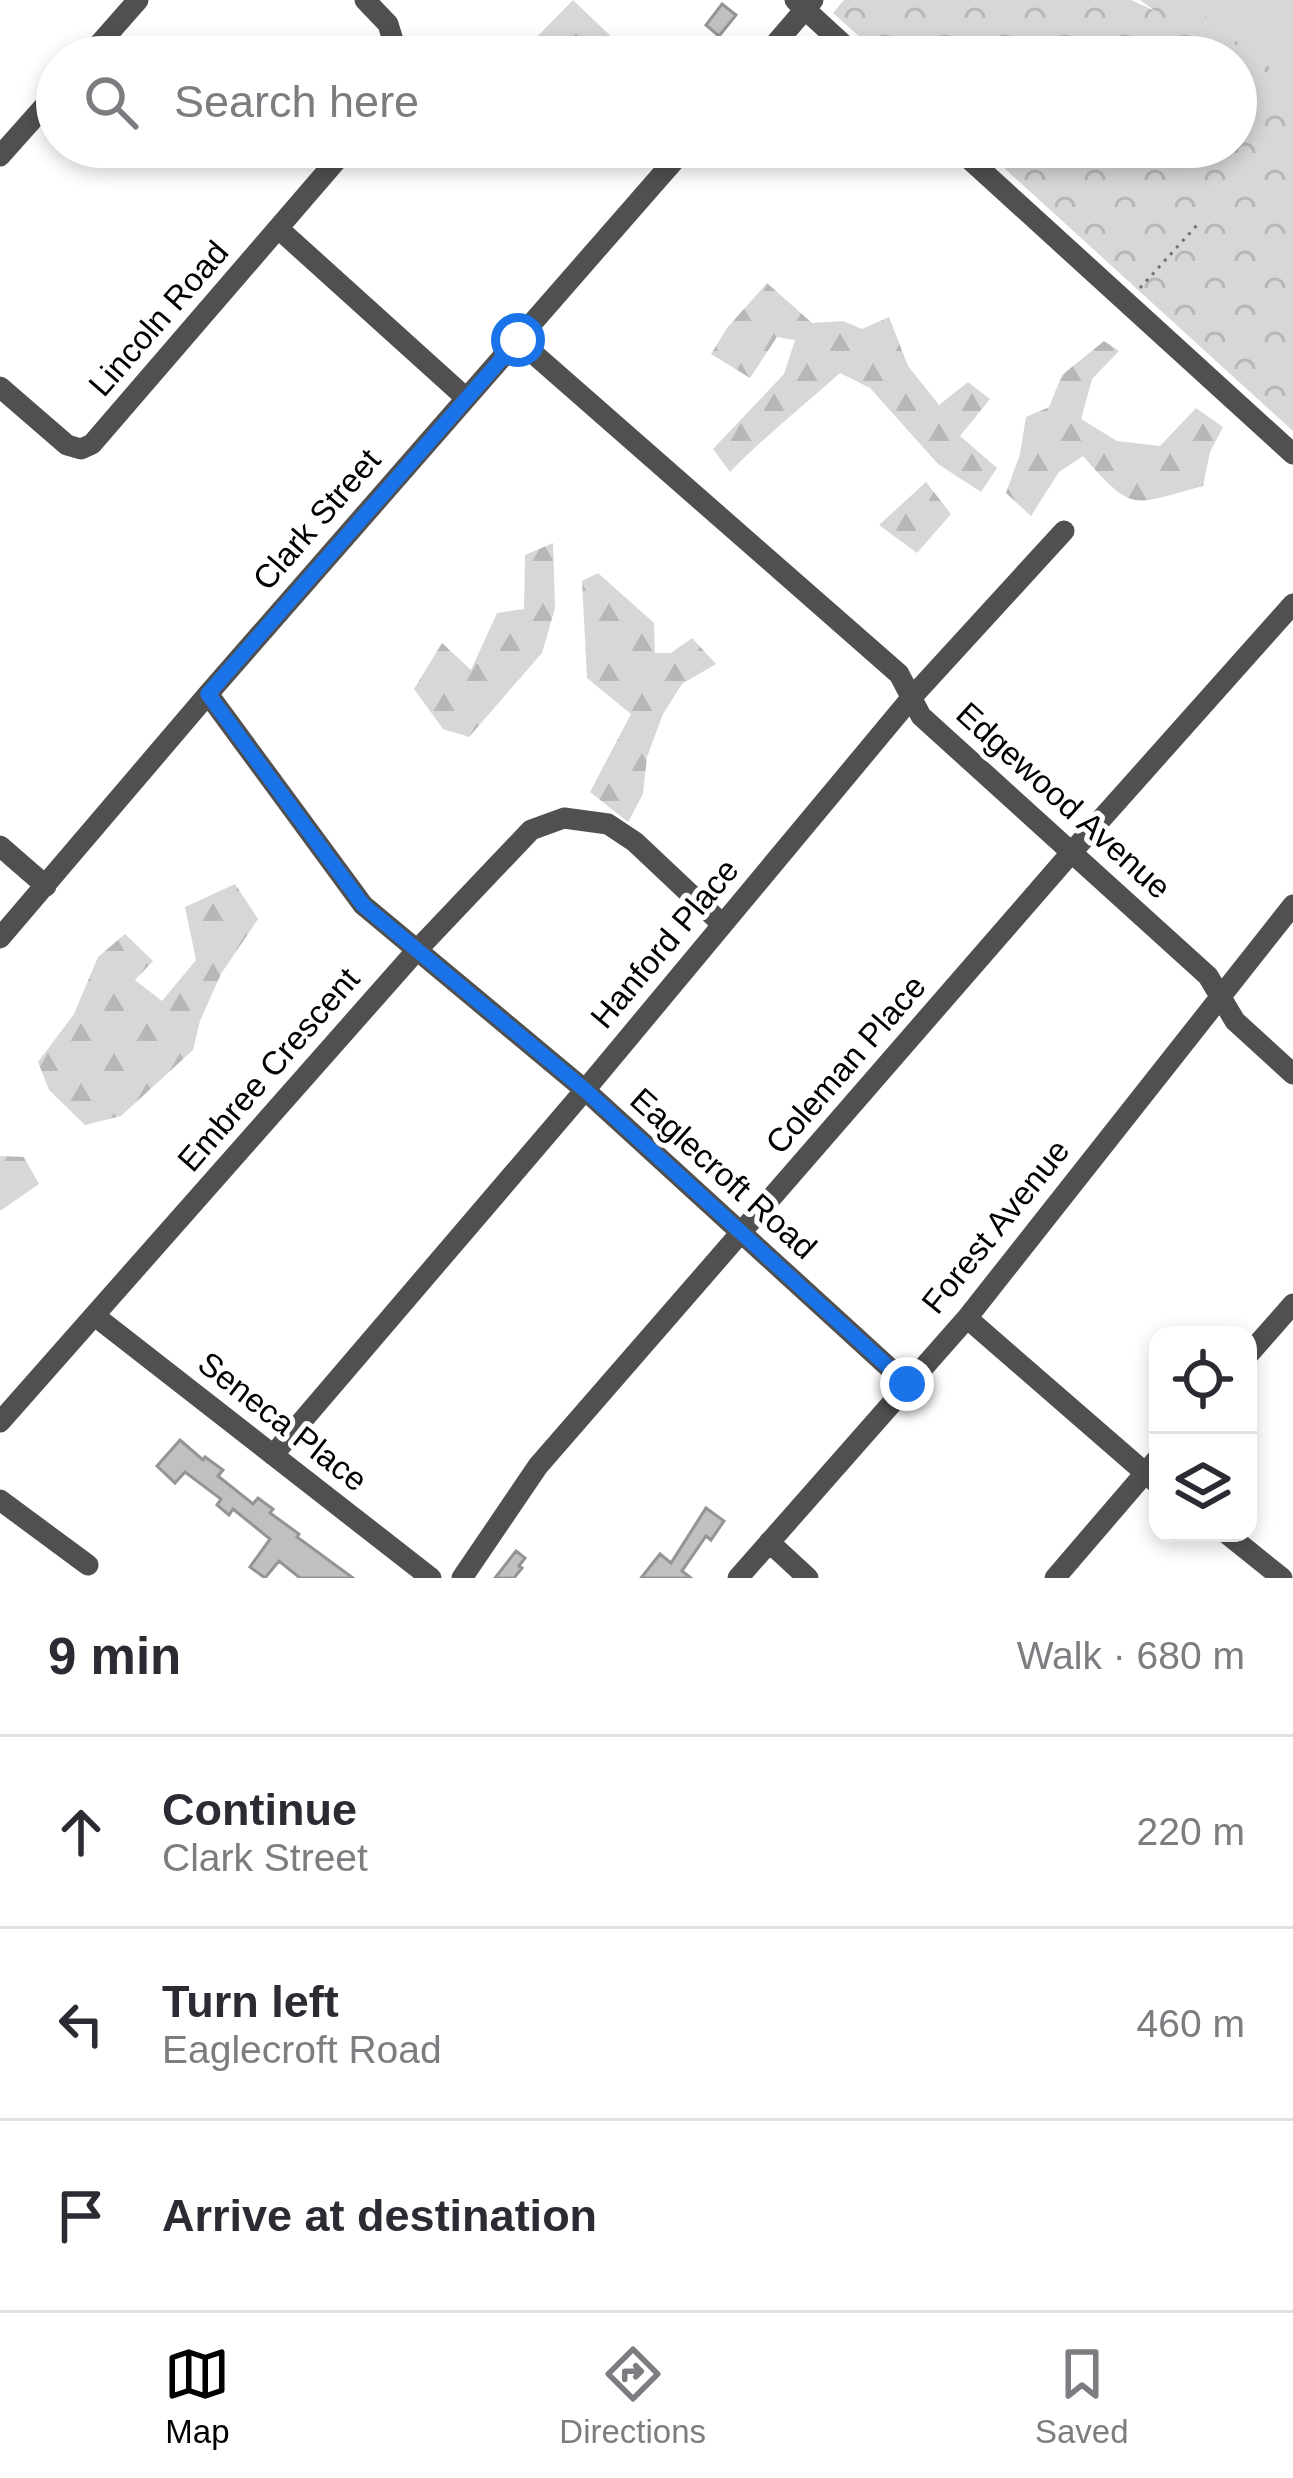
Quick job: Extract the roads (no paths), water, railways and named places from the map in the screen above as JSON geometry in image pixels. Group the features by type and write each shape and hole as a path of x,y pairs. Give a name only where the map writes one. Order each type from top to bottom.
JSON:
{"street":[{"path":"107,36 139,0"},
{"path":"365,0 388,24 392,36"},
{"path":"780,36 804,3 836,36"},
{"path":"0,156 36,116"},
{"name":"Lincoln Road","path":"0,387 67,445 87,447 331,168"},
{"name":"Clark Street","path":"0,938 668,168"},
{"path":"979,168 1293,454"},
{"path":"280,230 466,398"},
{"name":"Edgewood Avenue","path":"518,340 899,674 921,716 1208,976 1235,1022 1293,1074"},
{"name":"Hanford Place","path":"273,1455 912,697 1064,532"},
{"name":"Coleman Place","path":"462,1578 538,1466 1293,604"},
{"name":"Eaglecroft Road","path":"208,694 363,905 585,1090 907,1384"},
{"name":"Embree Crescent","path":"0,1422 417,950 531,830 565,818 591,819 624,832 722,924"},
{"path":"0,846 46,886"},
{"name":"Forest Avenue","path":"738,1578 967,1318 1293,905"},
{"path":"1257,1345 1293,1304"},
{"name":"Seneca Place","path":"95,1316 431,1578"},
{"path":"967,1318 1149,1469"},
{"path":"1055,1578 1149,1476"},
{"path":"0,1500 88,1565"},
{"path":"769,1542 808,1578"},
{"path":"1237,1542 1282,1578"}]}
